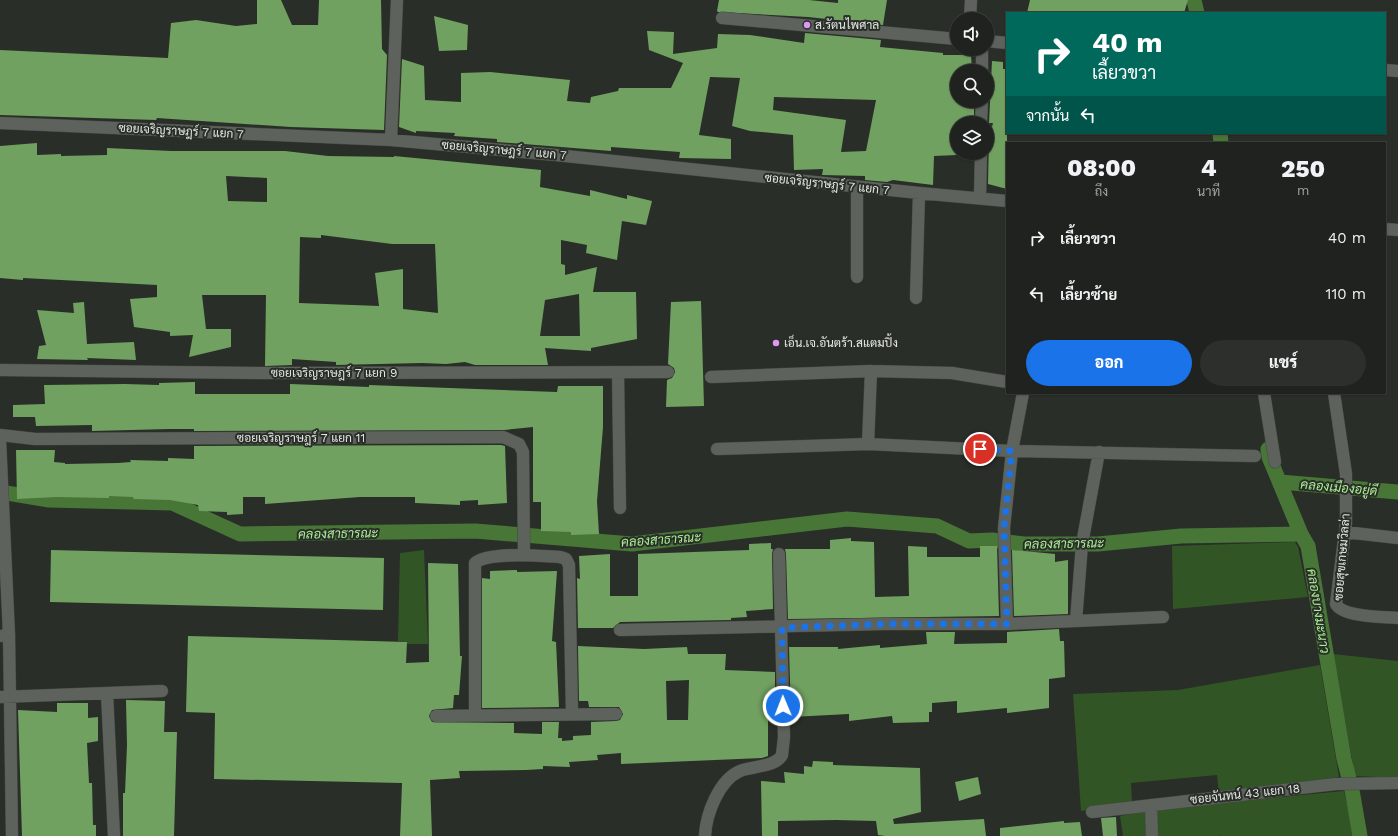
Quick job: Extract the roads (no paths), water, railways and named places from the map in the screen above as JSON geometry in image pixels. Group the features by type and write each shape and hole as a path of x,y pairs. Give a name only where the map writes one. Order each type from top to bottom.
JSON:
{"street":[{"path":"390,140 397,0"},
{"path":"970,12 971,0"},
{"path":"722,18 950,38"},
{"path":"994,42 1006,43"},
{"path":"1386,70 1398,71"},
{"name":"ซอยเจริญราษฎร์ 7 แยก 7","path":"0,123 390,140 556,155 1006,201"},
{"path":"980,198 981,160"},
{"path":"857,277 858,187"},
{"path":"916,298 919,193"},
{"path":"1386,229 1398,230"},
{"name":"ซอยเจริญราษฎร์ 7 แยก 9","path":"0,370 265,373 668,372"},
{"path":"868,444 871,371"},
{"path":"712,377 871,371 952,373 1006,382"},
{"path":"618,373 620,508"},
{"path":"1007,624 1004,528 1012,451 1023,394"},
{"path":"1264,394 1275,462"},
{"name":"ซอยสุขเกษมวิลล่า","path":"1334,394 1346,483 1345,532 1336,598 1338,608 1356,614 1398,618"},
{"name":"ซอยเจริญราษฎร์ 7 แยก 11","path":"0,435 35,439 503,437 520,444 523,452 524,551"},
{"path":"0,438 4,523 6,807 12,836"},
{"path":"717,449 868,444 1012,451 1255,456"},
{"path":"1076,621 1082,544 1099,452"},
{"path":"1345,532 1398,538"},
{"path":"475,714 475,563 484,558 524,551 560,557 566,559 569,565 572,714"},
{"path":"705,836 708,814 726,783 740,771 776,761 782,755 784,737 779,554"},
{"path":"620,630 782,628 884,624 1007,624 1163,617"},
{"path":"5,697 162,691"},
{"path":"107,694 114,836"},
{"path":"436,716 475,714 616,714"},
{"name":"ซอยจันทน์ 43 แยก 18","path":"1092,812 1336,784 1398,783"},
{"path":"1151,805 1152,836"}],"waterway":[{"name":"คลองบางมะนาว","path":"1194,0 1197,12"},
{"name":"คลองบางมะนาว","path":"1220,134 1221,142"},
{"name":"คลองบางมะนาว","path":"1268,449 1269,457 1301,534 1308,546 1344,759 1352,790 1360,836"},
{"name":"คลองเมืองอยู่ดี","path":"1280,482 1398,492"},
{"name":"คลองสาธารณะ","path":"0,492 49,500 172,503 240,534 475,531 632,544 847,519 937,526 969,541 992,540 1024,544 1098,544 1181,536 1301,534"}],"place":[{"name":"ส.รัตนไพศาล","path":"807,25"},
{"name":"เอ็น.เจ.อันตร้า.สแตมปิ้ง","path":"776,343"}]}
